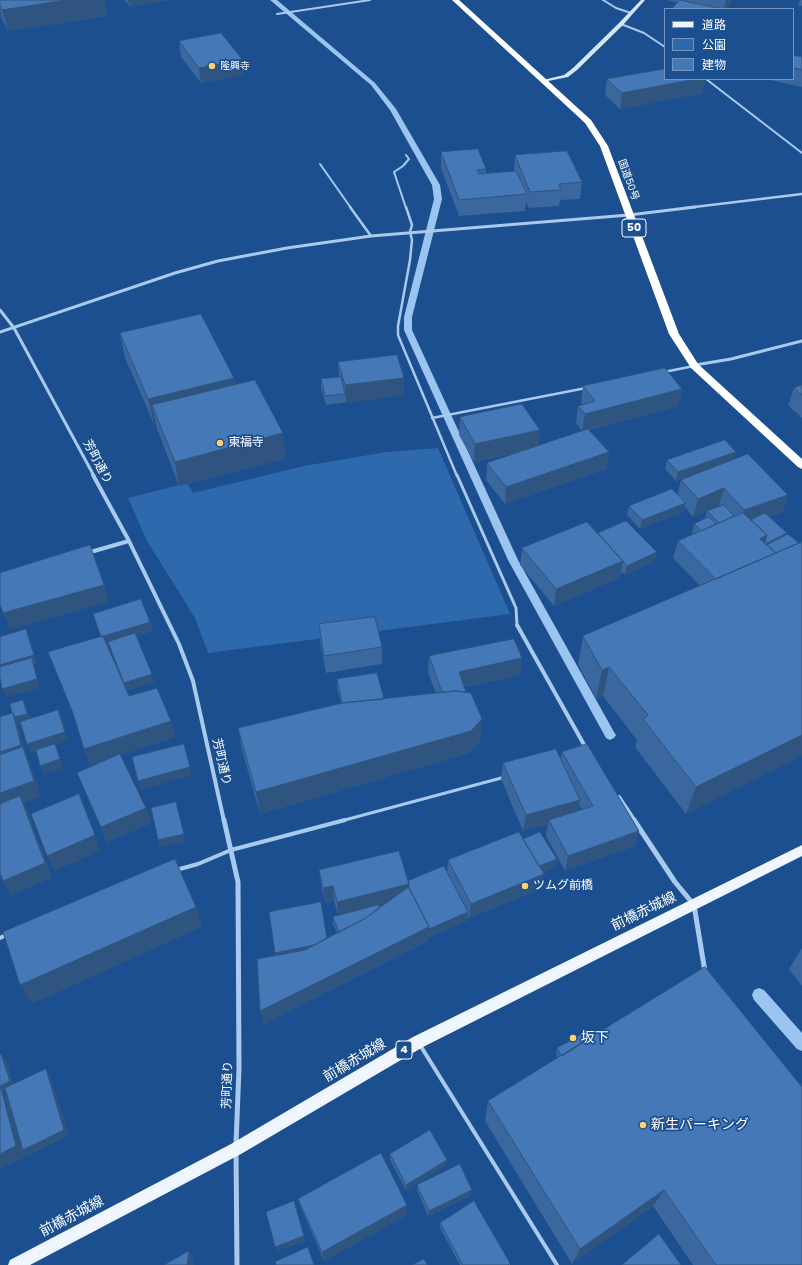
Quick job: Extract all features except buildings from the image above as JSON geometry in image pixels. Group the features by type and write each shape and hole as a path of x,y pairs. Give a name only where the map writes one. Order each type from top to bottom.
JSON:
{"highway":[{"name":"国道50号","path":"455,0 588,122 604,146 674,334 694,366 802,465"}],"main road":[{"name":"前橋赤城線","path":"15,1265 236,1149 418,1042 802,850"}],"street":[{"path":"545,81 566,76 575,69 621,24 642,0"},
{"path":"0,332 175,273 218,261 287,248 371,236 629,215 802,194"},
{"name":"芳町通り","path":"0,310 14,328 129,541 179,644 193,681 238,882 240,1068 236,1149 237,1265"},
{"path":"694,366 731,359 802,341"},
{"path":"83,554 129,541"},
{"path":"517,625 590,754"},
{"path":"615,792 675,882 694,905 705,972 710,978"}],"lane":[{"path":"277,14 370,0"},
{"path":"603,0 616,8 631,13"},
{"path":"621,24 638,29 664,46"},
{"path":"707,80 802,152"},
{"path":"406,155 408,159 403,166 394,172 412,225 410,232 412,240 410,260 398,326 398,335 516,608 517,625"},
{"path":"320,164 371,236"},
{"path":"662,373 694,366"},
{"path":"433,418 593,386"},
{"path":"169,872 198,864 231,850 513,775"},
{"path":"0,938 14,932"},
{"path":"418,1042 557,1265"}],"green space":[{"path":"438,448 510,614 208,653 195,618 147,541 128,498 187,483 193,493 304,466 386,452"}],"waterway":[{"path":"273,0 373,84 393,109 436,185 438,199 408,317 408,330 513,560 610,735"},
{"path":"759,995 802,1044"}],"place":[{"name":"隆興寺","path":"212,66"},
{"name":"東福寺","path":"220,443"},
{"name":"ツムグ前橋","path":"525,886"},
{"name":"坂下","path":"573,1038"},
{"name":"新生パーキング","path":"643,1125"}]}
